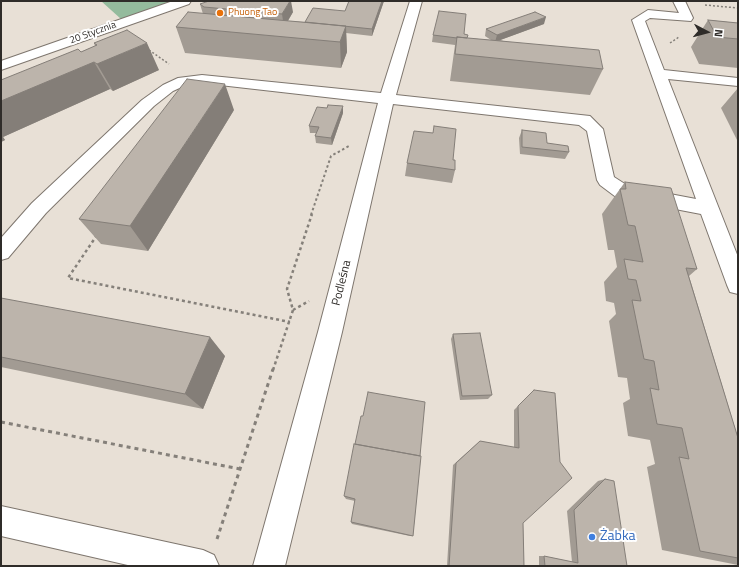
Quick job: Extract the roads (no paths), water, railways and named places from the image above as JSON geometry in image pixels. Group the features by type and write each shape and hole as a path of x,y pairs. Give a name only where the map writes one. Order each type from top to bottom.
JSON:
{"street":[{"name":"20 Stycznia","path":"1,66 185,1"},
{"name":"Podleśna","path":"269,566 328,340 387,98 416,1"},
{"path":"679,1 687,18 648,14 638,20 738,285"},
{"path":"658,74 738,82"},
{"path":"1,252 40,208 148,104 168,88 183,81 202,79 584,120 595,129 606,180 623,192 708,208"},
{"path":"1,520 209,555"}],"place":[{"name":"Phuong Tao","path":"220,13"},
{"name":"Żabka","path":"592,537"}]}
